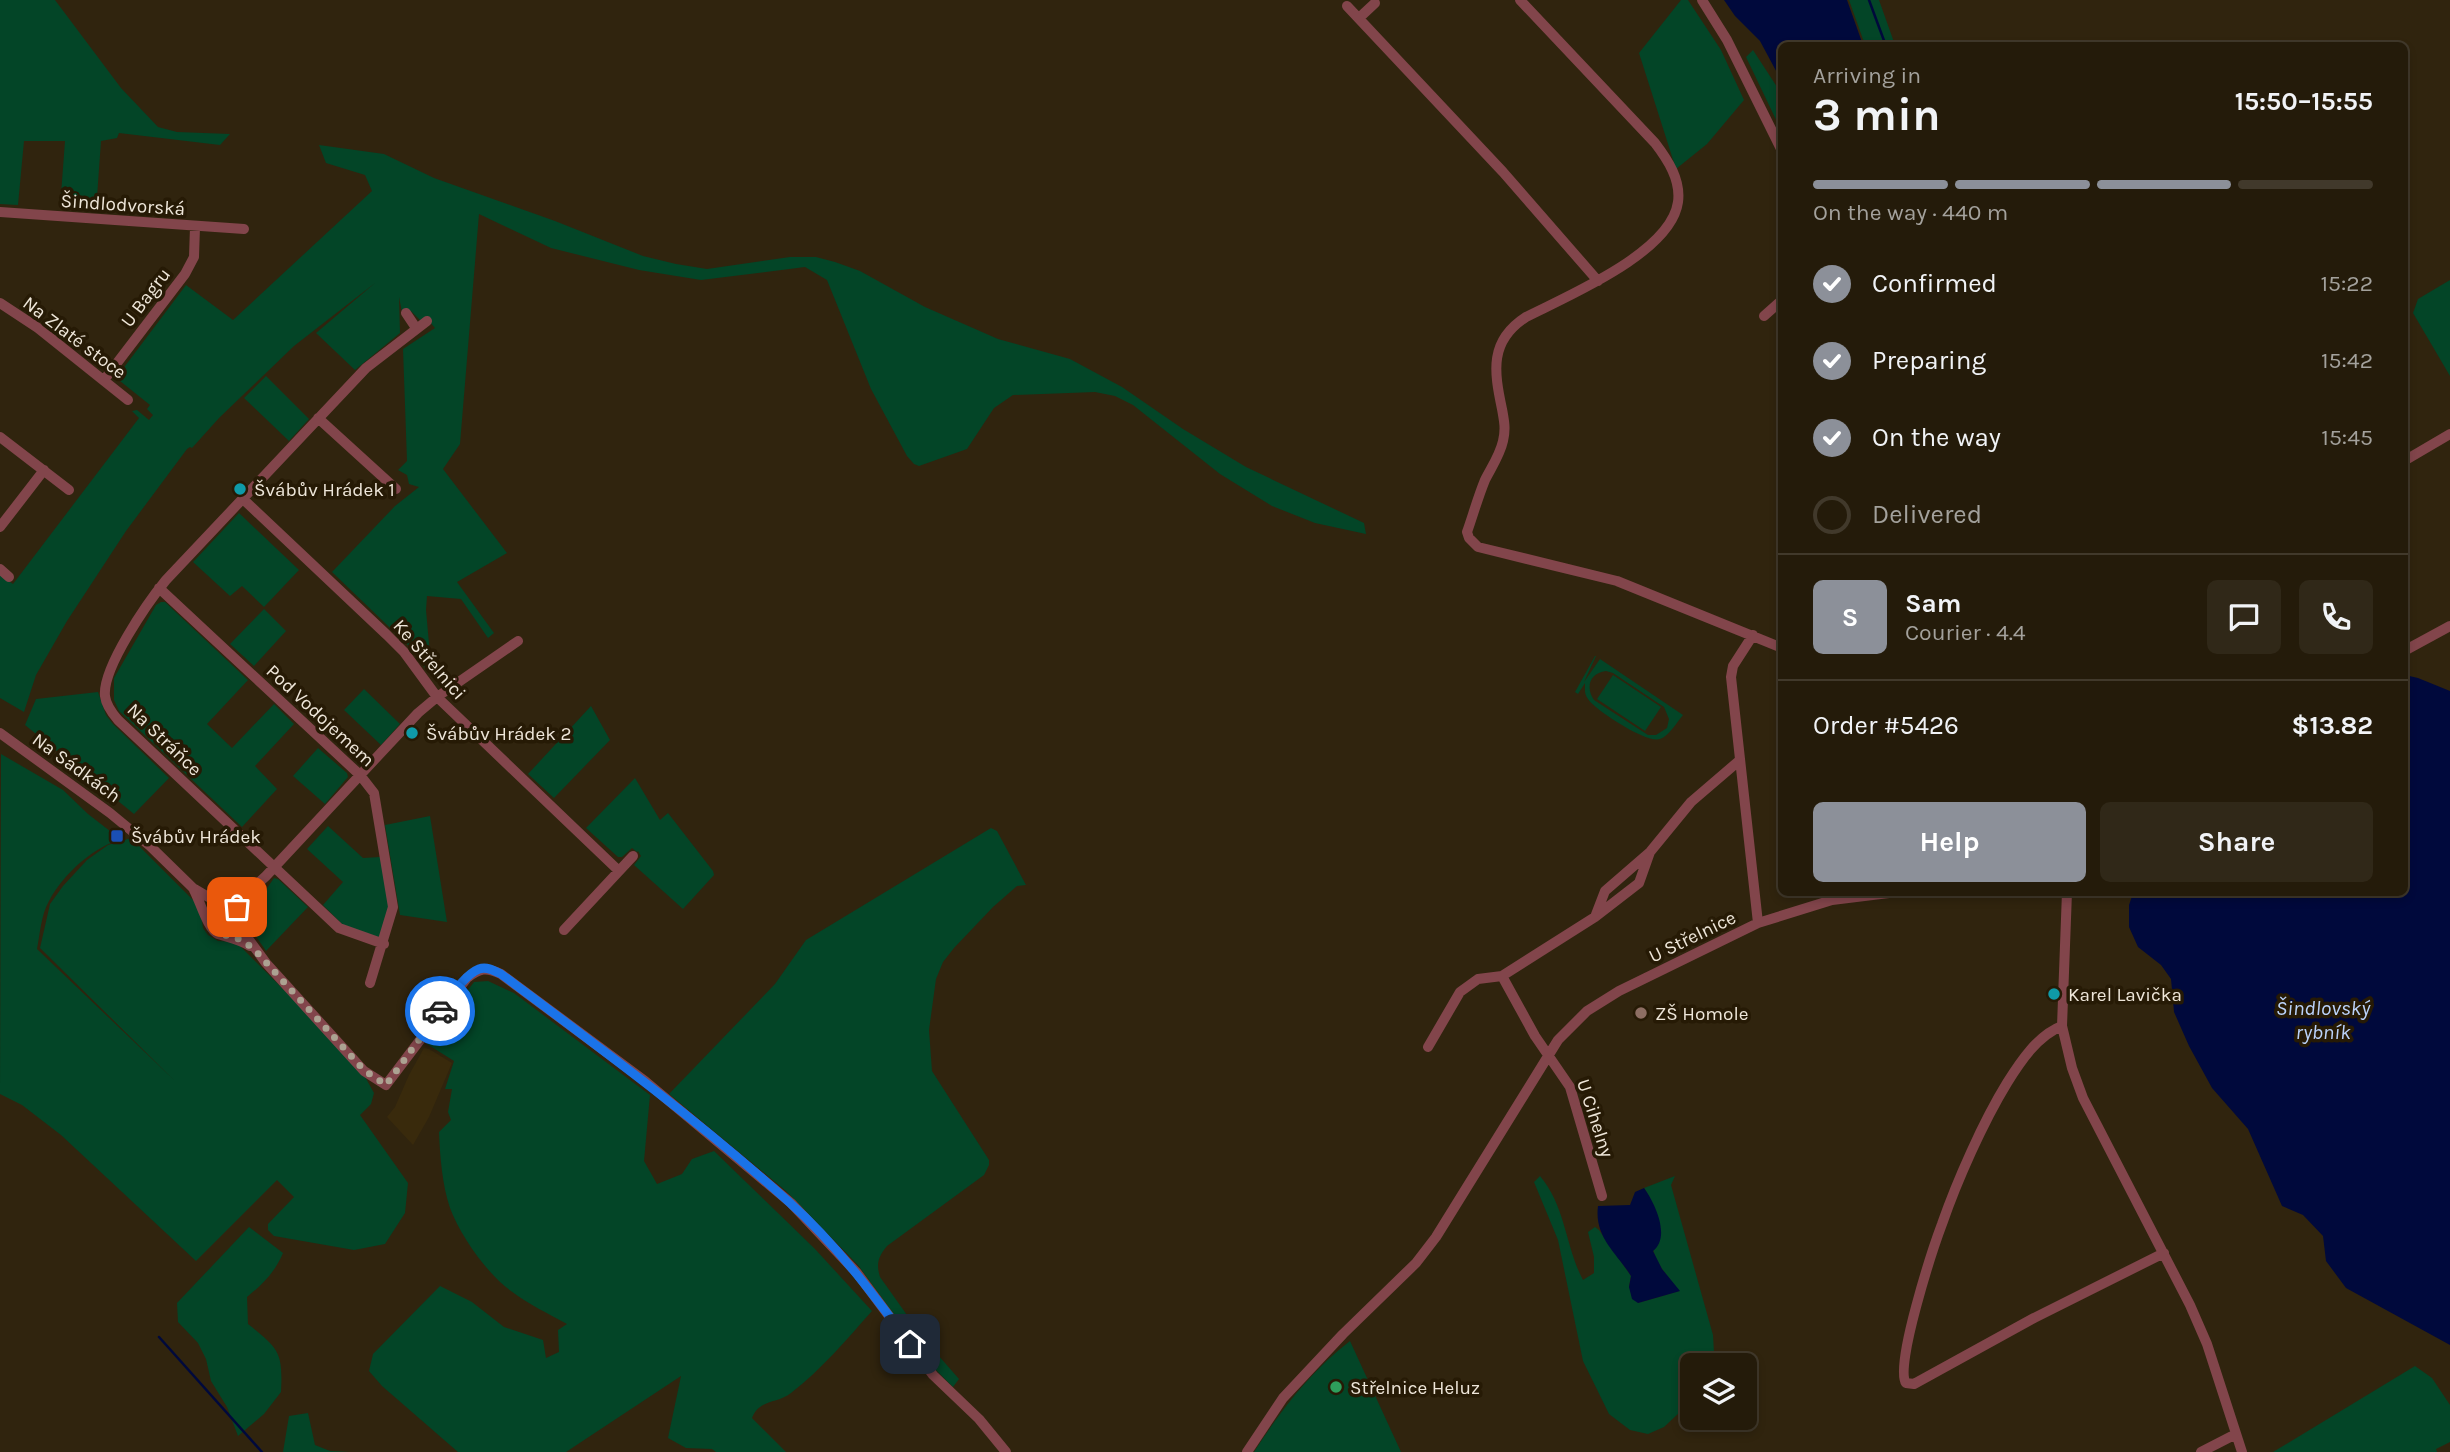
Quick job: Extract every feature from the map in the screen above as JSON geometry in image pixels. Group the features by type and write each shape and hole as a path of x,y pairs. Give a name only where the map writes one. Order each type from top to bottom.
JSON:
{"street":[{"path":"1521,0 1668,160 1677,184 1678,202 1674,215 1662,233 1637,256 1598,281 1526,317 1515,324 1503,341 1496,354 1495,367 1506,429 1503,444 1484,483 1467,532 1469,538 1478,547 1617,581 1778,646"},
{"path":"1702,0 1727,40 1778,142"},
{"path":"1359,18 1375,3"},
{"path":"1347,6 1503,172 1598,281"},
{"name":"Šindlodvorská","path":"0,212 244,229"},
{"name":"U Bagru","path":"104,380 185,274 194,257 195,227"},
{"name":"Na Zlaté stoce","path":"0,303 38,328 128,400"},
{"path":"1764,316 1778,304"},
{"path":"406,313 416,328"},
{"name":"Na Stráňce","path":"384,944 339,928 118,720 107,703 106,684 111,667 159,588 366,368 427,321"},
{"path":"318,418 396,489"},
{"path":"2408,459 2450,434"},
{"path":"0,437 69,490"},
{"path":"0,527 44,470"},
{"name":"Ke Střelnici","path":"243,499 404,652 437,697 620,871"},
{"path":"0,569 9,576"},
{"name":"Pod Vodojemem","path":"159,588 360,775 374,793 393,907 384,944 370,983"},
{"path":"2408,649 2450,626"},
{"name":"U Střelnice","path":"1247,1452 1283,1398 1416,1263 1436,1237 1548,1056 1570,1027 1602,1001 1758,923 1731,677 1733,666 1753,635"},
{"path":"518,640 437,697 410,720 251,890 211,907 207,917 210,928 219,935 239,939 253,948 364,1070 386,1085 467,978 479,969 488,968 501,974 645,1081 791,1203 857,1273 933,1375 979,1419 1006,1452"},
{"name":"Na Sádkách","path":"0,733 110,813 150,846 193,888 210,898 224,902"},
{"path":"1595,917 1605,891 1650,852 1691,802 1740,760"},
{"path":"1428,1047 1460,992 1478,979 1502,976 1595,917 1639,883 1650,852"},
{"path":"564,930 633,856"},
{"name":"Na Sádkách","path":"193,888 207,917"},
{"path":"225,935 236,931 251,890"},
{"path":"1758,923 1832,901 1868,896"},
{"path":"2067,896 2062,1026 2072,1068 2083,1098 2164,1253 2207,1344 2242,1452"},
{"path":"224,902 237,907 253,948"},
{"path":"1502,976 1548,1056"},
{"path":"2062,1026 2050,1031 2023,1058 1980,1135 1942,1223 1914,1312 1902,1378 1906,1383 1914,1384 2034,1318 2164,1253"},
{"name":"U Cihelny","path":"1548,1056 1570,1087 1602,1196"},
{"path":"2201,1452 2236,1434"}],"shaded area":[{"path":"424,1048 452,1063 429,1117 413,1145 387,1117 395,1107"}],"green space":[{"path":"0,0 55,0 121,88 158,127 177,132 230,134 220,145 119,133 117,138 101,141 96,211 60,208 65,141 24,141 18,205 0,204"},
{"path":"1681,0 1688,0 1721,50 1744,100 1707,144 1676,169 1639,53"},
{"path":"1849,0 1879,0 1894,42 1864,42"},
{"path":"1753,50 1778,88 1778,124 1746,57"},
{"path":"319,145 384,154 434,178 643,256 676,264 707,269 790,257 816,257 860,271 925,307 998,339 1070,359 1122,387 1183,429 1246,467 1364,523 1366,534 1315,523 1272,506 1220,474 1133,405 1115,396 1095,392 1013,395 994,408 967,449 919,466 907,456 871,389 827,280 805,267 701,280 639,270 551,248 479,214 460,444 443,469 507,553 457,582 494,633 488,638 461,599 427,596 431,666 425,668 413,650 332,572 395,506 419,487 409,484 407,475 398,470 407,461 403,349 435,328 428,320 420,320 411,311 403,317 399,297 400,333 355,370 316,333 375,283 294,346 219,418 192,448 187,449 126,531 67,621 36,675 24,712 0,698 0,575 13,584 139,418 132,411 137,410 149,420 153,415 147,409 150,405 120,381 119,374 186,285 233,320 372,191 365,175 326,163"},
{"path":"2450,280 2450,376 2413,313 2418,299"},
{"path":"266,376 309,419 289,441 244,398"},
{"path":"239,513 299,570 264,607 242,586 230,596 193,562"},
{"path":"165,602 248,680 207,724 232,748 274,704 294,724 255,766 277,789 242,827 119,711 114,700 114,678 156,605"},
{"path":"264,609 286,631 254,666 230,644"},
{"path":"1596,656 1584,682 1600,659 1683,715 1667,735 1653,739 1633,731 1600,711 1587,697 1585,683 1578,694 1575,692","holes":["1601,672 1613,673 1664,707 1669,719 1667,728 1656,735 1648,735 1594,700 1590,690 1593,678"]},
{"path":"1613,675 1661,707 1645,731 1597,699"},
{"path":"364,689 400,724 381,745 344,710"},
{"path":"98,692 106,715 113,724 169,778 134,814 25,725 36,699"},
{"path":"591,706 610,740 554,798 528,774"},
{"path":"318,748 347,773 348,777 325,804 293,776"},
{"path":"1,754 63,790 119,838 127,837 115,841 92,854 63,880 46,906 37,949 175,1081 40,948 50,904 63,886 87,860 108,845 131,838 200,907 203,928 208,935 218,941 236,942 363,1073 374,1093 371,1104 360,1115 408,1183 405,1213 385,1244 354,1250 274,1236 268,1230 268,1224 294,1197 277,1180 196,1261 61,1135 22,1105 0,1094"},
{"path":"635,778 660,820 668,813 713,871 714,875 683,909 634,865 641,856 638,851 632,848 622,857 618,857 586,828"},
{"path":"430,816 447,922 400,915 385,825"},
{"path":"328,826 363,858 380,857 390,907 380,938 343,925 323,905 343,882 307,849"},
{"path":"991,828 997,831 1026,885 1017,886 993,907 943,962 936,979 929,1030 932,1071 989,1160 989,1165 984,1175 887,1246 878,1264 880,1277 924,1339 959,1379 953,1387 930,1364 858,1265 786,1191 669,1094 775,984 806,940"},
{"path":"274,878 308,907 266,951 253,932 250,913"},
{"path":"488,981 514,993 650,1095 644,1161 657,1184 682,1174 692,1159 714,1151 815,1249 872,1311 802,1384 786,1396 755,1412 752,1418 786,1452 716,1452 712,1449 686,1448 668,1438 681,1376 566,1452 458,1452 382,1386 369,1371 373,1354 440,1286 472,1302 504,1327 543,1340 546,1358 559,1352 558,1330 567,1324 518,1296 493,1275 460,1230 445,1189 439,1132 451,1120 448,1112 452,1089 445,1089 454,1061 427,1044 474,982"},
{"path":"1540,1176 1549,1188 1583,1280 1594,1273 1594,1257 1588,1232 1595,1227 1631,1276 1629,1287 1638,1303 1679,1291 1654,1254 1652,1209 1644,1188 1675,1176 1671,1185 1713,1335 1714,1353 1680,1353 1680,1412 1664,1427 1648,1434 1630,1430 1609,1414 1583,1361 1558,1240 1534,1182"},
{"path":"249,1227 283,1253 268,1277 247,1297 248,1324 273,1346 280,1359 281,1392 264,1414 238,1436 227,1407 211,1381 206,1359 198,1343 178,1322 177,1303"},
{"name":"Střelnice Heluz","path":"1350,1341 1401,1452 1254,1452 1297,1392"},
{"path":"2415,1366 2432,1378 2450,1405 2450,1442 2436,1449 2437,1452 2273,1452"},
{"path":"308,1413 315,1445 330,1451 349,1452 283,1452 289,1416"}],"water":[{"path":"1724,0 1847,0 1862,42 1778,42 1778,74 1760,41 1735,16"},
{"name":"Šindlovský rybník","path":"2408,676 2450,691 2450,1345 2346,1288 2326,1261 2323,1236 2303,1215 2282,1206 2248,1129 2212,1088 2189,1046 2174,1012 2171,979 2161,965 2138,947 2129,927 2129,905 2132,896 2408,896"},
{"path":"1644,1188 1653,1202 1661,1229 1661,1237 1653,1251 1662,1269 1680,1291 1638,1303 1632,1299 1629,1287 1631,1276 1607,1244 1599,1227 1598,1206 1630,1205 1635,1192"}],"waterway":[{"path":"1869,0 1885,42"},
{"path":"159,1337 262,1452"}],"way so far":[{"path":"237,907 241,917 239,927 231,934 225,935 239,939 253,948 364,1070 386,1085 440,1011"}],"place":[{"name":"Švábův Hrádek 1","path":"240,489"},
{"name":"Švábův Hrádek 2","path":"412,733"},
{"name":"Švábův Hrádek","path":"117,836"},
{"name":"Karel Lavička","path":"2054,994"},
{"name":"ZŠ Homole","path":"1641,1013"},
{"name":"Střelnice Heluz","path":"1336,1387"}],"route":[{"path":"440,1011 467,978 479,969 488,968 501,974 645,1081 791,1203 857,1273 910,1344"}]}
